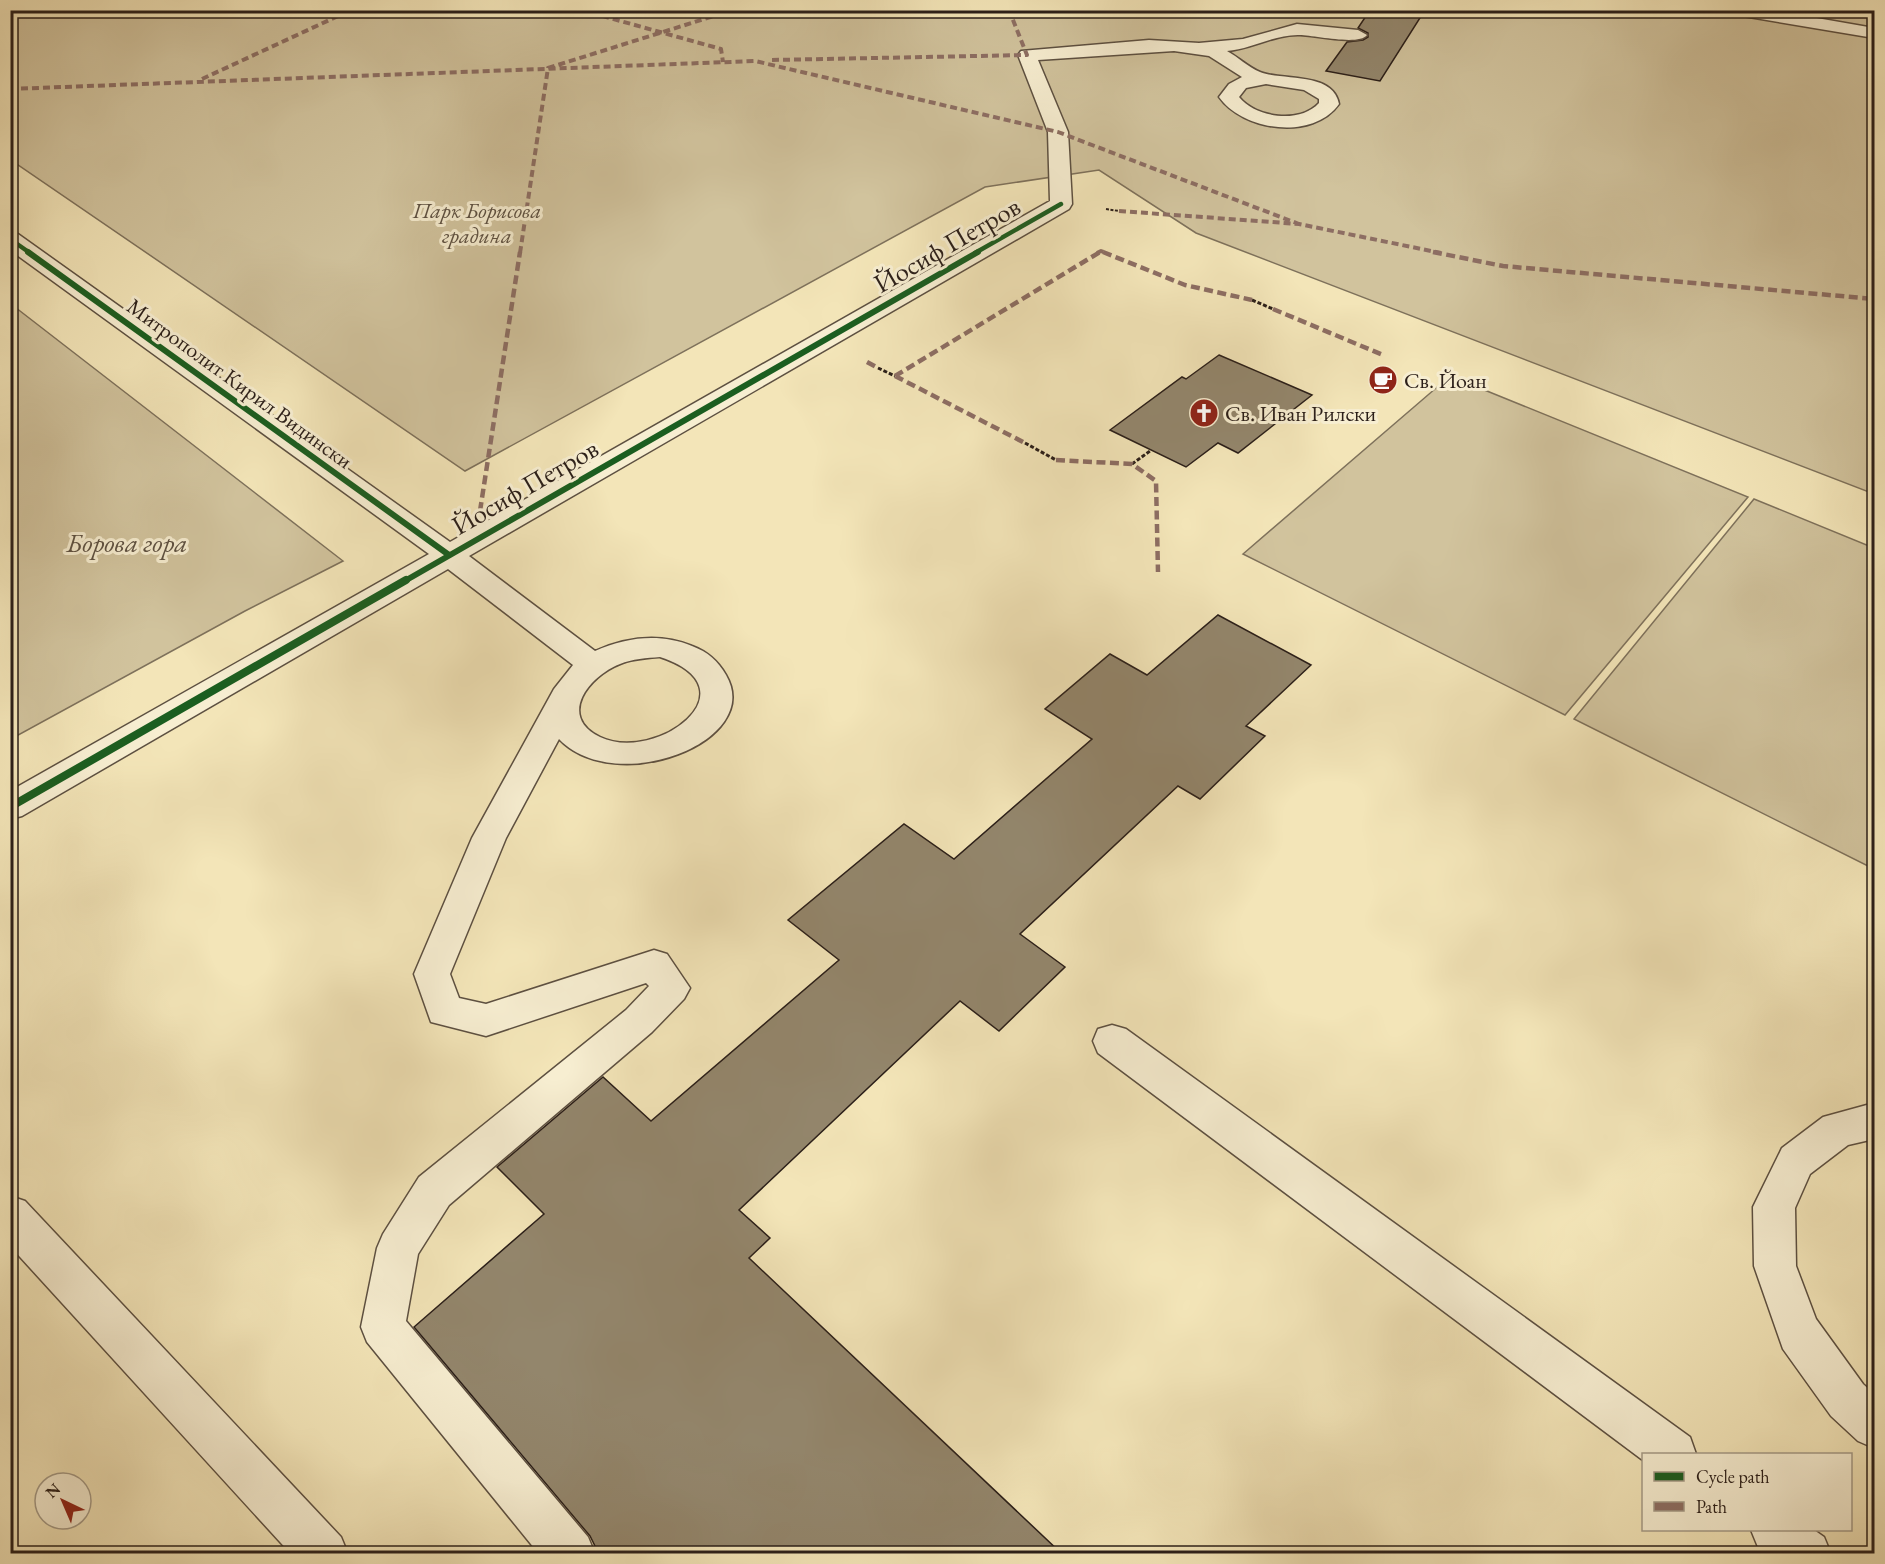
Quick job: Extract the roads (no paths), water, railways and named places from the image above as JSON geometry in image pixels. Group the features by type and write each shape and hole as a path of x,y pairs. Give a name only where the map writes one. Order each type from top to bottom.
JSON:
{"street":[{"path":"1737,10 1875,33"},
{"path":"1191,47 1245,44 1297,29 1358,35"},
{"name":"Йосиф Петров","path":"10,807 1061,204 1058,132 1027,55 1164,46 1191,47"},
{"path":"1191,47 1215,52 1233,61 1258,79"},
{"name":"Митрополит Кирил Видински","path":"10,239 449,555 592,664"},
{"path":"566,697 564,715 572,731 587,744 619,753 636,754 662,749 687,739 704,724 715,707 717,690 711,674 699,661 682,652 660,647 636,648 613,654 592,664 576,679 566,697 489,838 432,974 444,1011 486,1020 654,965 671,988 639,1021 434,1191 398,1248 383,1326 571,1554"},
{"path":"1112,1041 1670,1453"},
{"path":"1875,1121 1837,1130 1796,1161 1774,1207 1775,1266 1799,1333 1847,1400 1875,1425"},
{"path":"10,1215 324,1554"},
{"path":"1776,1531 1807,1554"}],"place":[{"name":"Св. Йоан","path":"1383,380"},
{"name":"Св. Иван Рилски","path":"1204,413"}],"park label":[{"name":"Парк Борисова градина","path":"477,222"},
{"name":"Борова гора","path":"127,543"}]}
